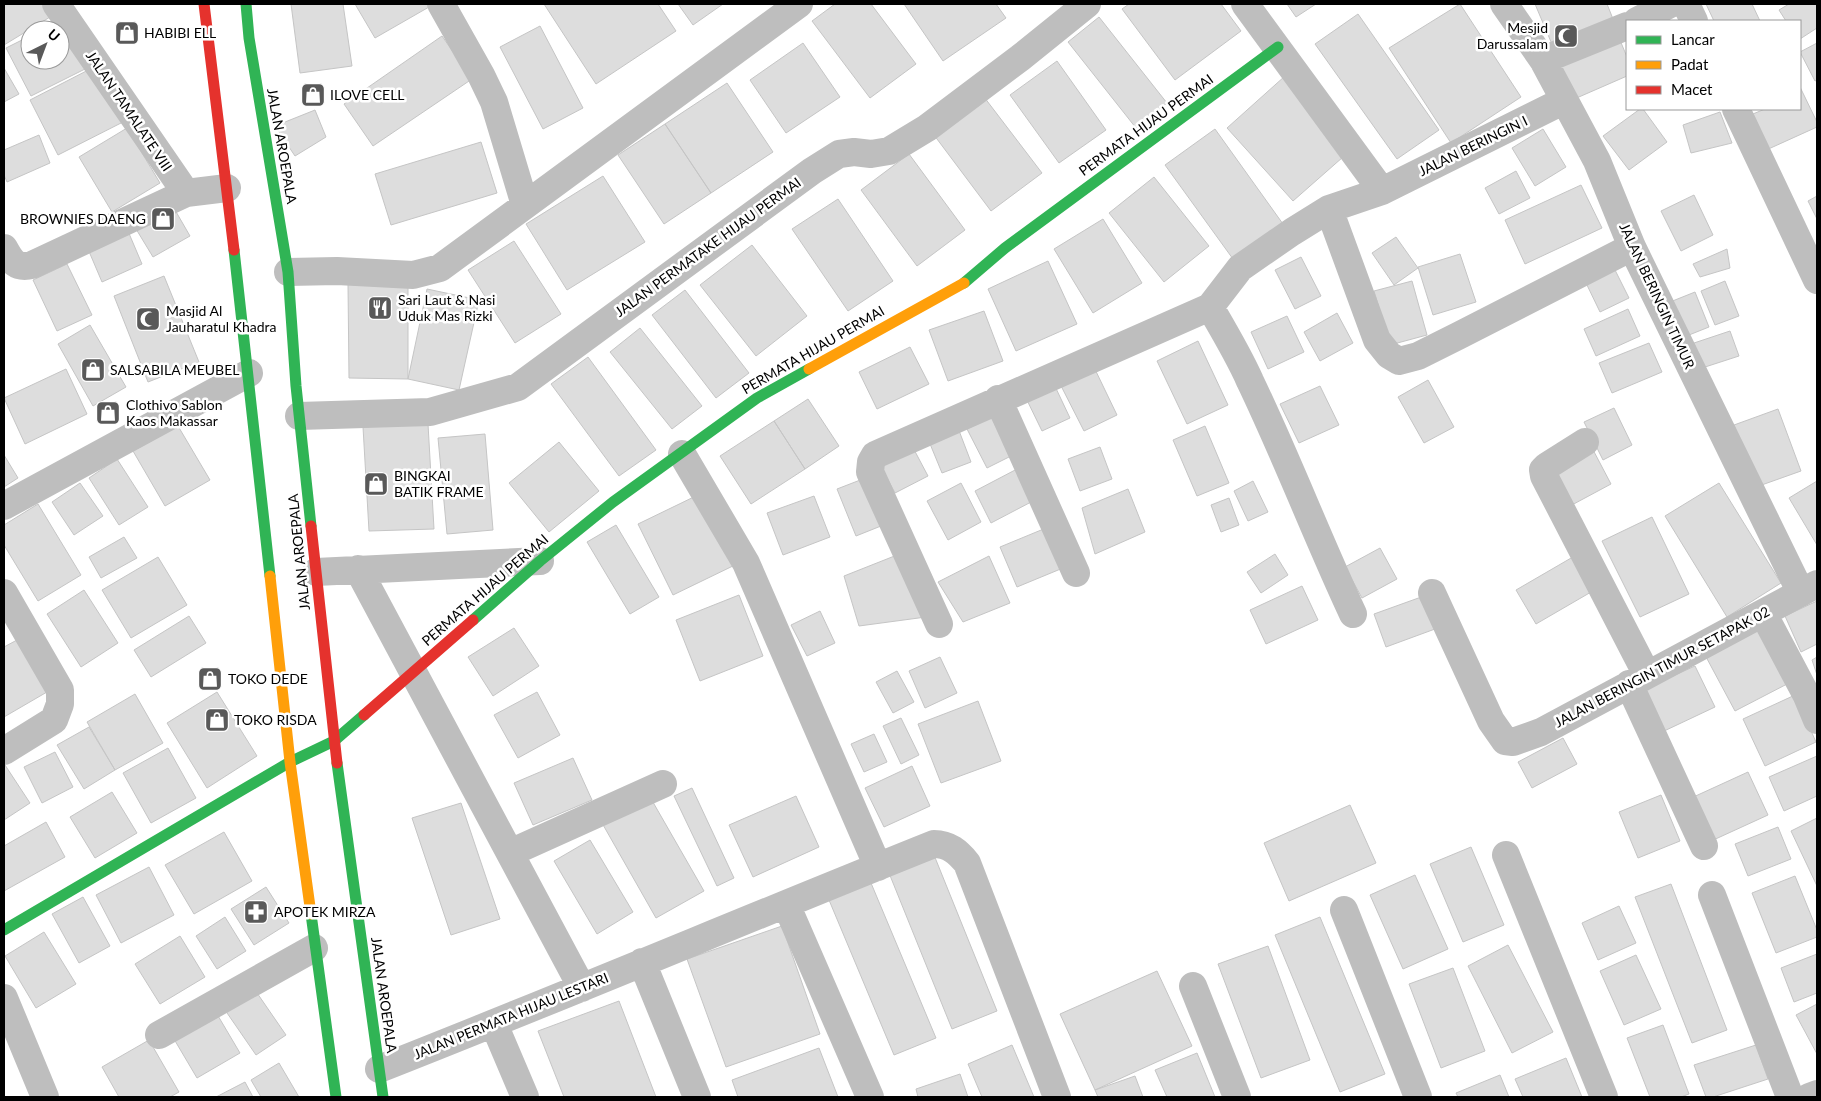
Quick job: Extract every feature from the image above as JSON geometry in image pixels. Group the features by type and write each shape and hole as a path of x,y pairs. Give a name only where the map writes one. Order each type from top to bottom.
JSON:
{"main road":[{"path":"204,4 249,373 290,762 314,948 336,1097"},
{"name":"JALAN AROEPALA","path":"246,4 248,38 288,272 299,416 334,741 383,1097"},
{"name":"PERMATA HIJAU PERMAI","path":"4,930 290,762 334,741 540,561 613,502 758,398 961,285 1005,248 1278,47"}],"street":[{"name":"JALAN TAMALATE VIII","path":"56,4 186,193"},
{"path":"441,4 481,74 494,102 525,205"},
{"path":"288,272 337,271 413,275 440,268 799,4"},
{"name":"JALAN PERMATAKE HIJAU PERMAI","path":"299,416 430,412 518,387 812,170 839,154 854,152 871,154 889,151 934,122 1020,58 1087,4"},
{"path":"1245,4 1382,191"},
{"name":"JALAN BERINGIN TIMUR","path":"1504,4 1542,60 1596,161 1632,247 1809,589"},
{"path":"1639,20 1670,4"},
{"path":"1686,4 1694,20"},
{"path":"1542,60 1626,26"},
{"name":"JALAN BERINGIN I","path":"1210,307 1240,268 1292,232 1329,210 1382,191 1563,101"},
{"path":"1736,110 1817,280"},
{"path":"6,258 20,266 32,265 186,193 227,188"},
{"path":"1329,210 1378,340 1389,356 1399,361 1418,356 1632,247"},
{"path":"939,624 870,472 871,462 875,454 1210,307 1250,379 1353,614"},
{"path":"4,506 249,373"},
{"path":"998,399 1076,573"},
{"path":"1585,442 1547,466 1543,470 1544,476 1638,679 1704,846"},
{"path":"682,454 746,563 878,866"},
{"path":"316,572 540,561"},
{"path":"358,569 582,988"},
{"name":"JALAN BERINGIN TIMUR SETAPAK 02","path":"1432,593 1491,720 1505,741 1513,742 1528,738 1809,589"},
{"path":"4,593 60,690 61,697 59,710 54,720 4,751"},
{"path":"1762,613 1807,696 1817,720"},
{"path":"510,853 663,784"},
{"name":"JALAN PERMATA HIJAU LESTARI","path":"379,1069 494,1024 878,866 934,844 944,844 960,854 967,863 1057,1097"},
{"path":"1506,855 1604,1097"},
{"path":"1712,895 1790,1097"},
{"path":"786,904 870,1097"},
{"path":"1344,910 1418,1097"},
{"path":"159,1035 314,948"},
{"path":"642,962 697,1097"},
{"path":"1193,986 1237,1097"},
{"path":"4,998 44,1097"},
{"path":"494,1024 525,1097"},
{"path":"1809,1097 1817,1094"}],"building":[{"path":"4,4 49,4 55,14 45,20 20,20 20,35 4,45"},
{"path":"291,4 343,4 352,66 300,73"},
{"path":"355,4 427,4 429,7 375,38"},
{"path":"544,4 658,4 676,31 596,84"},
{"path":"678,4 723,4 693,25"},
{"path":"835,4 871,4 916,64 870,98 812,21"},
{"path":"904,4 996,4 1006,18 943,61"},
{"path":"1129,4 1221,4 1241,31 1175,80 1122,9"},
{"path":"1287,4 1316,4 1296,17"},
{"path":"1460,4 1521,97 1451,143 1389,48"},
{"name":"Mesjid Darussalam","path":"1535,4 1607,4 1615,24 1554,49"},
{"path":"1706,4 1752,4 1760,20 1714,20"},
{"path":"1789,4 1817,4 1817,28 1801,38 1801,20 1785,20 1779,10"},
{"path":"1358,14 1439,130 1397,159 1315,44"},
{"path":"1099,17 1167,103 1136,128 1068,42"},
{"path":"540,26 583,108 543,129 500,47"},
{"path":"1617,33 1626,55 1626,76 1572,100 1555,59"},
{"path":"442,36 472,79 373,146 344,104"},
{"path":"70,40 85,69 31,96 6,48 20,41 20,70 70,70"},
{"path":"803,43 840,97 786,133 750,80"},
{"path":"1817,43 1817,80 1815,81 1801,51"},
{"path":"1057,61 1106,130 1059,163 1010,95"},
{"path":"96,66 125,121 58,155 30,100"},
{"path":"4,68 19,94 4,102"},
{"path":"1285,76 1351,150 1293,201 1227,128"},
{"path":"727,83 773,152 711,193 665,124"},
{"path":"1801,89 1817,122 1817,127 1764,151 1748,116 1763,110 1801,110"},
{"path":"981,93 1042,173 991,211 931,131"},
{"path":"315,110 326,137 295,156 275,126"},
{"path":"1639,110 1644,110 1667,142 1629,170 1603,136"},
{"path":"1720,112 1732,143 1691,153 1683,125"},
{"path":"665,124 711,193 664,224 618,155"},
{"path":"127,128 160,183 112,212 79,157"},
{"path":"1215,129 1283,224 1233,259 1165,165"},
{"path":"1543,129 1566,167 1535,186 1512,148"},
{"path":"39,135 50,163 7,182 4,175 4,150"},
{"path":"481,142 497,193 391,225 375,174"},
{"path":"909,154 965,230 917,266 861,190"},
{"path":"1516,171 1530,198 1499,214 1485,188"},
{"path":"603,176 645,242 567,290 526,224"},
{"path":"1154,177 1209,246 1164,282 1109,213"},
{"path":"1581,185 1602,228 1525,264 1505,220"},
{"path":"1694,195 1713,235 1681,251 1661,211"},
{"path":"1817,196 1817,219 1808,201"},
{"path":"838,199 893,281 848,311 792,229"},
{"path":"171,203 190,236 153,257 133,224"},
{"path":"1103,219 1142,283 1093,313 1054,249"},
{"path":"125,224 142,264 102,282 85,242"},
{"path":"1396,237 1418,268 1394,285 1372,253"},
{"path":"514,241 561,314 515,343 468,270"},
{"path":"752,245 807,316 756,356 700,285"},
{"path":"1727,249 1730,268 1700,277 1693,264"},
{"path":"1460,254 1476,302 1433,315 1418,267"},
{"path":"1301,257 1321,296 1295,309 1275,270"},
{"path":"1048,261 1077,324 1016,351 988,289"},
{"path":"67,264 92,315 57,331 33,280"},
{"path":"1615,270 1629,298 1600,312 1586,283"},
{"path":"164,276 199,362 148,382 114,296"},
{"path":"1412,281 1427,335 1390,345 1374,291"},
{"path":"1725,281 1739,316 1715,325 1701,291"},
{"path":"348,284 408,284 408,379 349,378"},
{"path":"427,289 479,300 459,390 408,379"},
{"path":"685,290 749,373 716,398 652,315"},
{"path":"1695,292 1709,327 1679,339 1665,304"},
{"path":"1628,309 1640,336 1596,356 1584,329"},
{"path":"984,311 1003,361 948,381 929,330"},
{"path":"1337,313 1353,343 1320,361 1304,332"},
{"path":"1287,316 1304,352 1268,369 1251,332"},
{"path":"90,325 126,387 93,406 58,344"},
{"path":"640,328 702,406 672,429 610,352"},
{"path":"1730,331 1739,356 1702,368 1694,343"},
{"path":"1198,341 1228,405 1187,424 1157,361"},
{"path":"1649,343 1662,372 1612,393 1599,363"},
{"path":"910,347 929,384 877,409 859,372"},
{"path":"588,357 656,450 619,476 551,384"},
{"path":"1091,361 1117,415 1084,431 1057,378"},
{"path":"66,369 87,414 25,444 4,398"},
{"path":"1052,380 1070,418 1042,431 1024,394"},
{"path":"1428,380 1454,427 1424,443 1398,397"},
{"path":"1320,386 1339,425 1299,443 1280,404"},
{"path":"808,399 839,446 805,469 774,421"},
{"path":"1614,408 1632,445 1603,460 1584,422"},
{"path":"1778,409 1801,471 1756,487 1734,425"},
{"path":"991,417 1011,456 987,468 967,429"},
{"path":"774,421 805,469 751,504 720,456"},
{"path":"428,424 434,529 369,531 363,427"},
{"path":"178,426 210,480 165,506 133,451"},
{"path":"1205,426 1229,483 1197,496 1173,440"},
{"path":"958,428 971,462 942,473 928,439"},
{"path":"485,434 493,530 447,534 438,438"},
{"path":"559,442 599,491 549,532 509,483"},
{"path":"910,442 928,476 895,493 877,459"},
{"path":"1591,446 1611,484 1570,506 1549,468"},
{"path":"1100,447 1112,479 1080,491 1068,459"},
{"path":"4,455 18,478 4,487"},
{"path":"117,459 148,507 119,525 89,478"},
{"path":"1017,469 1033,501 991,523 975,491"},
{"path":"868,477 886,524 856,536 837,489"},
{"path":"1253,481 1268,512 1248,521 1234,491"},
{"path":"1817,481 1817,545 1789,498"},
{"path":"80,483 103,516 74,535 52,502"},
{"path":"961,483 981,522 948,540 927,501"},
{"path":"1719,483 1781,583 1727,617 1665,516"},
{"path":"1128,489 1145,532 1095,554 1082,508"},
{"path":"702,493 737,564 673,595 638,524"},
{"path":"814,496 830,537 783,555 767,513"},
{"path":"1229,498 1239,525 1221,532 1211,505"},
{"path":"38,504 81,575 38,601 4,545 4,525"},
{"path":"1652,517 1689,594 1640,617 1602,541"},
{"path":"616,525 659,597 630,614 587,542"},
{"path":"1046,528 1063,568 1017,587 1000,547"},
{"path":"124,537 137,558 101,578 89,557"},
{"path":"1380,548 1397,579 1362,598 1345,567"},
{"path":"1275,554 1288,575 1261,593 1247,572"},
{"path":"1578,554 1598,588 1536,624 1516,590"},
{"path":"897,555 926,617 859,626 844,576"},
{"path":"989,556 1010,603 963,622 938,582"},
{"path":"158,557 187,605 131,638 102,590"},
{"path":"1302,586 1318,620 1266,644 1250,610"},
{"path":"84,590 118,643 81,667 47,614"},
{"path":"739,595 763,656 700,681 676,620"},
{"path":"1424,596 1435,629 1386,647 1374,614"},
{"path":"1817,601 1817,644 1801,652 1785,616"},
{"path":"820,611 835,643 807,656 791,625"},
{"path":"189,616 206,643 151,677 134,650"},
{"path":"1759,627 1789,683 1735,711 1705,655"},
{"path":"514,628 539,666 493,696 468,657"},
{"path":"17,640 47,692 4,717 4,647"},
{"path":"940,657 957,693 925,708 909,671"},
{"path":"1817,657 1817,675 1812,660"},
{"path":"1695,666 1715,707 1662,732 1642,690"},
{"path":"897,671 914,702 893,713 876,682"},
{"path":"217,692 257,756 207,788 167,723"},
{"path":"537,692 560,735 518,758 494,715"},
{"path":"135,694 163,743 115,770 87,722"},
{"path":"1795,695 1816,742 1765,766 1743,719"},
{"path":"978,701 1001,761 941,783 918,724"},
{"path":"901,718 919,755 901,764 883,726"},
{"path":"89,727 115,770 84,789 57,745"},
{"path":"874,734 887,762 864,772 851,744"},
{"path":"1563,738 1577,764 1532,788 1518,762"},
{"path":"168,748 196,798 151,823 123,773"},
{"path":"55,752 73,787 42,803 24,767"},
{"path":"1817,756 1817,796 1784,811 1769,777"},
{"path":"573,758 592,800 533,825 514,783"},
{"path":"4,766 30,803 4,820"},
{"path":"912,766 930,806 884,827 865,788"},
{"path":"1748,772 1768,815 1709,842 1689,799"},
{"path":"692,788 734,878 717,886 674,796"},
{"path":"112,792 137,833 95,858 70,817"},
{"path":"1661,795 1680,841 1638,858 1619,812"},
{"path":"796,796 819,847 753,877 729,825"},
{"path":"650,797 704,891 656,918 602,823"},
{"path":"461,803 500,919 451,935 412,818"},
{"path":"1350,805 1376,863 1289,901 1264,843"},
{"path":"1817,818 1817,886 1791,831"},
{"path":"46,822 65,857 4,891 4,846"},
{"path":"1778,827 1791,859 1748,876 1735,844"},
{"path":"224,832 252,881 194,914 165,865"},
{"path":"590,840 633,912 597,934 554,861"},
{"path":"1471,847 1504,925 1463,942 1430,864"},
{"path":"934,855 997,1011 952,1029 889,873"},
{"path":"149,867 174,915 121,943 96,895"},
{"path":"1415,875 1448,949 1403,969 1370,895"},
{"path":"1795,876 1817,930 1817,937 1776,953 1752,893"},
{"path":"871,883 936,1038 894,1055 829,900"},
{"path":"1671,884 1727,1030 1692,1043 1635,897"},
{"path":"266,887 289,923 254,945 231,909"},
{"path":"83,897 110,946 79,963 52,914"},
{"path":"1619,906 1636,943 1598,960 1582,923"},
{"path":"225,917 246,951 217,969 196,936"},
{"path":"1320,917 1385,1074 1340,1092 1275,935"},
{"path":"782,926 820,1034 726,1067 687,959"},
{"path":"44,932 76,984 36,1008 5,956"},
{"path":"180,936 205,977 160,1004 135,964"},
{"path":"1508,945 1553,1032 1512,1053 1468,966"},
{"path":"1268,946 1310,1060 1261,1078 1218,964"},
{"path":"1817,954 1817,993 1794,1002 1781,968"},
{"path":"1636,955 1661,1009 1624,1025 1600,971"},
{"path":"1453,968 1485,1051 1441,1068 1409,984"},
{"path":"1157,971 1192,1046 1095,1090 1060,1014"},
{"path":"255,990 286,1035 256,1055 225,1010"},
{"path":"619,1001 656,1097 564,1097 538,1031"},
{"path":"1817,1004 1817,1054 1796,1015"},
{"path":"214,1009 240,1053 197,1078 171,1034"},
{"path":"1663,1025 1689,1094 1681,1097 1650,1097 1627,1038"},
{"path":"149,1040 179,1092 170,1097 119,1097 102,1067"},
{"path":"1012,1045 1034,1097 982,1097 968,1064"},
{"path":"1756,1045 1768,1079 1713,1097 1706,1097 1694,1065"},
{"path":"819,1048 838,1097 738,1097 732,1080"},
{"path":"1197,1053 1215,1097 1167,1097 1155,1070"},
{"path":"1566,1058 1582,1097 1523,1097 1515,1079"},
{"path":"279,1063 299,1097 261,1097 251,1080"},
{"path":"960,1074 968,1097 918,1097 916,1089"},
{"path":"1500,1075 1509,1097 1458,1097 1456,1093"},
{"path":"1135,1076 1143,1097 1098,1097 1095,1090"},
{"path":"245,1082 253,1097 216,1097"}],"traffic: fast":[{"path":"246,4 249,38 288,272 296,386 311,526"},
{"path":"964,283 1005,248 1278,47"},
{"path":"234,250 270,576"},
{"path":"473,620 540,561 613,502 757,398 809,369"},
{"path":"4,930 290,762 334,741 364,715"},
{"path":"337,763 383,1097"},
{"path":"311,914 336,1097"}],"traffic: slow":[{"path":"809,369 964,283"},
{"path":"270,576 290,762 311,914"}],"traffic: jam":[{"path":"204,4 234,250"},
{"path":"311,526 337,763"},
{"path":"364,715 473,620"}],"place":[{"name":"HABIBI ELL","path":"127,33"},
{"name":"Mesjid Darussalam","path":"1566,36"},
{"name":"ILOVE CELL","path":"313,95"},
{"name":"BROWNIES DAENG","path":"163,219"},
{"name":"Sari Laut & Nasi Uduk Mas Rizki","path":"380,308"},
{"name":"Masjid Al Jauharatul Khadra","path":"148,319"},
{"name":"SALSABILA MEUBEL","path":"93,370"},
{"name":"Clothivo Sablon Kaos Makassar","path":"108,413"},
{"name":"BINGKAI BATIK FRAME","path":"376,484"},
{"name":"TOKO DEDE","path":"210,679"},
{"name":"TOKO RISDA","path":"217,720"},
{"name":"APOTEK MIRZA","path":"256,912"}]}
